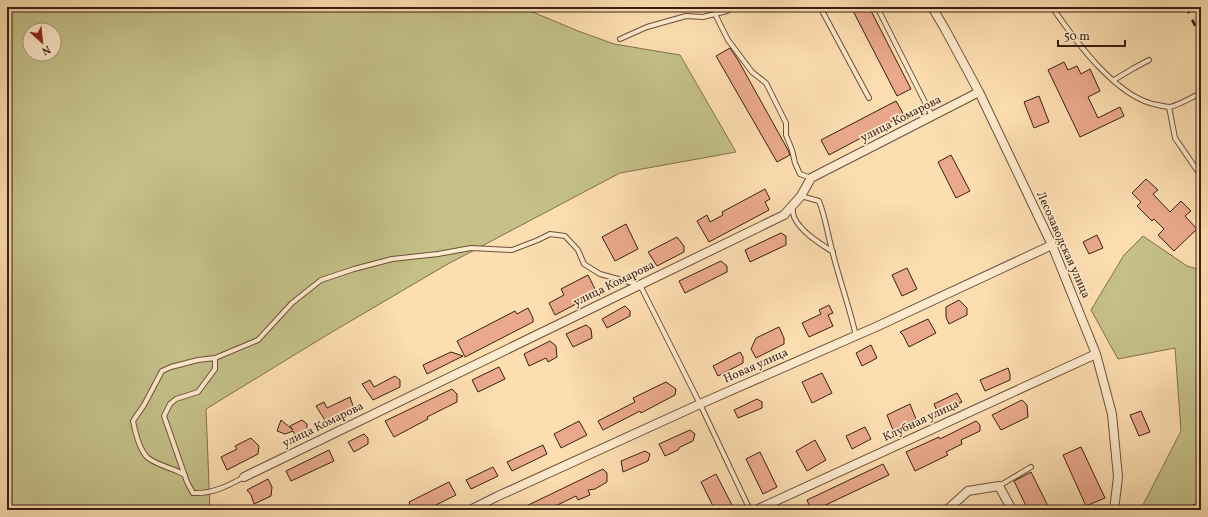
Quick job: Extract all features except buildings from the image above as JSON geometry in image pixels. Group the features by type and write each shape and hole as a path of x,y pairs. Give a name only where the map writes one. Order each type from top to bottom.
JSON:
{"street":[{"name":"Лесозаводская улица","path":"932,7 979,92 1052,244 1096,354 1113,421 1118,477 1114,510"},
{"name":"улица Комарова","path":"244,477 784,215 801,196 811,178 979,92"},
{"name":"Новая улица","path":"470,510 503,493 700,404 856,336 1052,244"},
{"name":"Клубная улица","path":"756,510 1096,354"},
{"path":"948,510 968,491 999,486 1012,510"}],"lane":[{"path":"620,39 647,27 686,16 704,17 726,11 734,7"},
{"path":"820,7 869,98"},
{"path":"877,7 933,116"},
{"path":"1052,7 1074,38 1124,91 1151,104 1169,107 1201,93"},
{"path":"715,14 728,40 752,72 766,83 786,123 786,135 800,174 811,178"},
{"path":"1114,80 1149,60"},
{"path":"1169,107 1175,138 1201,176"},
{"path":"801,196 819,201 825,216 832,252 856,336"},
{"path":"792,207 794,216 804,231 832,252"},
{"path":"185,475 147,457 136,436 133,420 162,372 171,367 198,360 215,358 258,340 292,303 321,280 392,259 438,254 471,248 512,250 550,234 565,236 578,250 584,264 600,274 640,285 700,404 750,510"},
{"path":"215,358 215,369 198,392 176,399 170,404 164,416 193,493 205,493 230,485 244,477"},
{"path":"999,486 1031,467"},
{"path":"1188,510 1201,504"}],"shaded area":[{"path":"7,7 521,7 578,31 614,44 680,55 736,152 620,173 446,265 327,335 206,409 210,510 7,510"},
{"path":"1143,236 1187,266 1201,270 1201,510 1143,510 1143,505 1181,431 1175,348 1118,359 1091,310 1124,255"}],"railway":[{"path":"1186,7 1201,38"}]}
